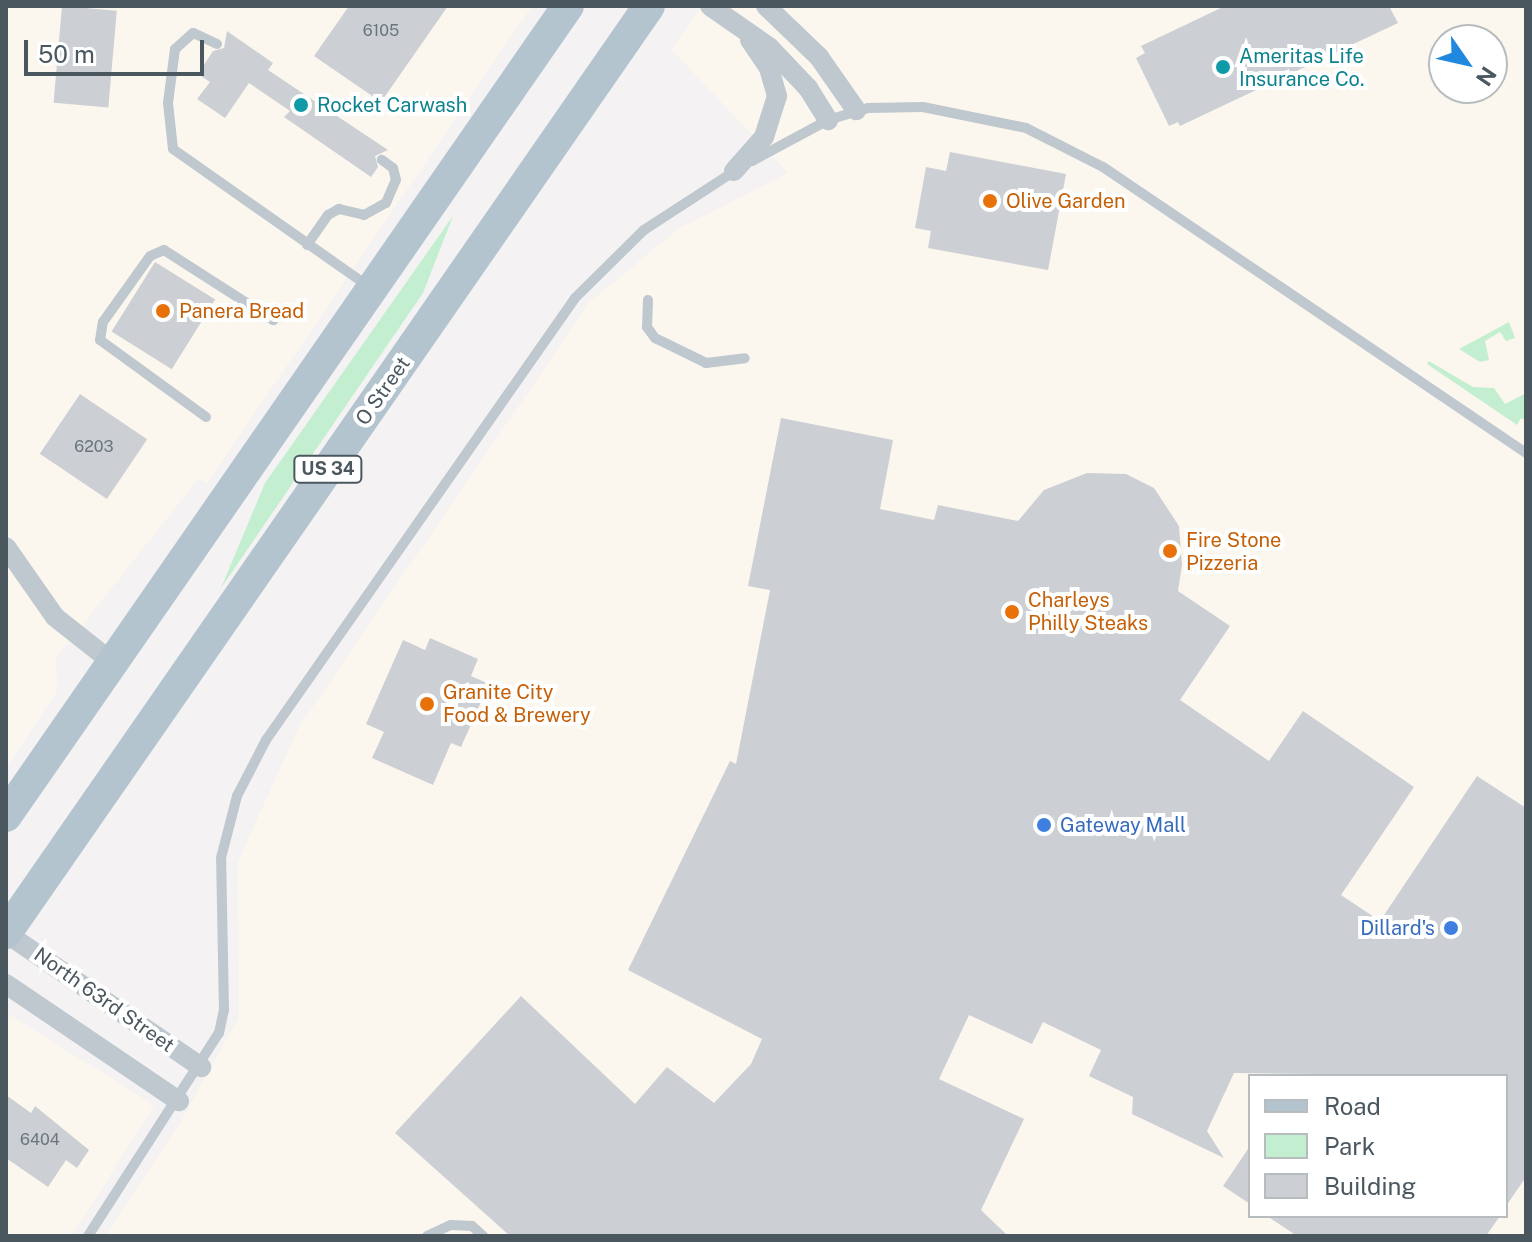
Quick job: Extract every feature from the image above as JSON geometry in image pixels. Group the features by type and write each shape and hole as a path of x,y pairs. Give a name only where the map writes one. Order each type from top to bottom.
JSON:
{"main road":[{"path":"6,816 568,6"},
{"name":"O Street","path":"6,933 649,6"}],"street":[{"path":"710,6 787,65 828,120"},
{"path":"766,6 819,57 856,110"},
{"path":"734,171 764,137 777,96 769,68 748,36"},
{"path":"6,547 55,617 112,662"},
{"name":"North 63rd Street","path":"6,933 201,1067"},
{"name":"North 63rd Street","path":"6,984 179,1101"}],"lane":[{"path":"217,44 193,33 175,49 168,103 173,149 371,288"},
{"path":"88,1236 201,1067 219,1033 224,1010 218,887 225,835 237,796 266,740 575,298 644,230 734,171 828,120 856,110 891,106 954,111 1053,139 1103,167 1526,453"},
{"path":"307,245 328,215 339,209 364,215 386,203 396,180 393,168 382,160"},
{"path":"206,417 103,343 99,334 103,322 150,256 164,250 273,320"},
{"path":"648,300 647,327 655,338 706,363 745,358"},
{"path":"427,1236 451,1225 472,1226 483,1236"}],"shaded area":[{"path":"6,6 532,6 207,483 199,478 56,658 57,691 6,768"},
{"name":"Gateway Mall","path":"702,6 1526,6 1526,1236 106,1236 181,1121 239,1017 238,862 299,727 590,302 678,229 788,173 672,50"},
{"path":"10,1015 154,1105 72,1236 6,1236 6,1021"}],"green space":[{"path":"453,216 423,293 221,588 265,483"},
{"path":"1509,322 1515,338 1506,341 1500,332 1485,341 1489,360 1480,362 1459,349"},
{"path":"1429,361 1473,387 1494,388 1505,404 1526,393 1526,421 1521,418 1517,425 1427,364"}],"building":[{"path":"62,6 117,11 108,107 54,103"},
{"path":"349,6 448,6 381,102 314,56"},
{"name":"Ameritas Life Insurance Co.","path":"1225,6 1389,6 1398,23 1180,126 1178,122 1169,126 1136,58 1145,53 1141,46"},
{"name":"Rocket Carwash","path":"227,31 273,63 268,70 388,150 375,156 378,167 371,177 284,117 290,111 249,83 225,118 197,99 210,82 198,74 213,51 224,48"},
{"name":"Olive Garden","path":"950,152 1066,174 1048,270 928,248 931,231 915,228 926,167 946,171"},
{"name":"Panera Bread","path":"155,262 215,300 172,369 112,332"},
{"path":"80,394 147,439 107,499 40,454"},
{"name":"Gateway Mall","path":"781,418 893,440 880,509 934,520 938,505 1018,521 1044,490 1087,473 1126,474 1154,488 1179,526 1182,565 1178,591 1230,626 1180,700 1269,761 1303,711 1414,787 1341,895 1380,921 1477,776 1526,808 1526,1177 1508,1203 1508,1074 1234,1073 1207,1131 1224,1158 1132,1114 1133,1097 1089,1076 1101,1050 1043,1022 1032,1044 969,1015 939,1079 1024,1119 981,1210 1008,1236 510,1236 395,1133 521,996 635,1104 667,1067 714,1103 751,1064 762,1039 628,970 730,761 736,764 770,590 748,586"},
{"name":"Granite City Food & Brewery","path":"430,638 478,659 471,676 489,684 461,747 451,743 433,785 372,758 384,732 366,724 403,640 425,650"},
{"path":"6,1095 31,1113 35,1106 89,1150 77,1168 66,1160 48,1187 6,1158"},
{"path":"1248,1149 1248,1203 1223,1186"},
{"path":"1270,1218 1499,1218 1486,1236 1297,1236"}],"place":[{"name":"Ameritas Life Insurance Co.","path":"1223,67"},
{"name":"Rocket Carwash","path":"301,105"},
{"name":"Olive Garden","path":"990,201"},
{"name":"Panera Bread","path":"163,311"},
{"name":"Fire Stone Pizzeria","path":"1170,551"},
{"name":"Charleys Philly Steaks","path":"1012,612"},
{"name":"Granite City Food & Brewery","path":"427,704"},
{"name":"Gateway Mall","path":"1044,825"},
{"name":"Dillard's","path":"1451,928"}]}
